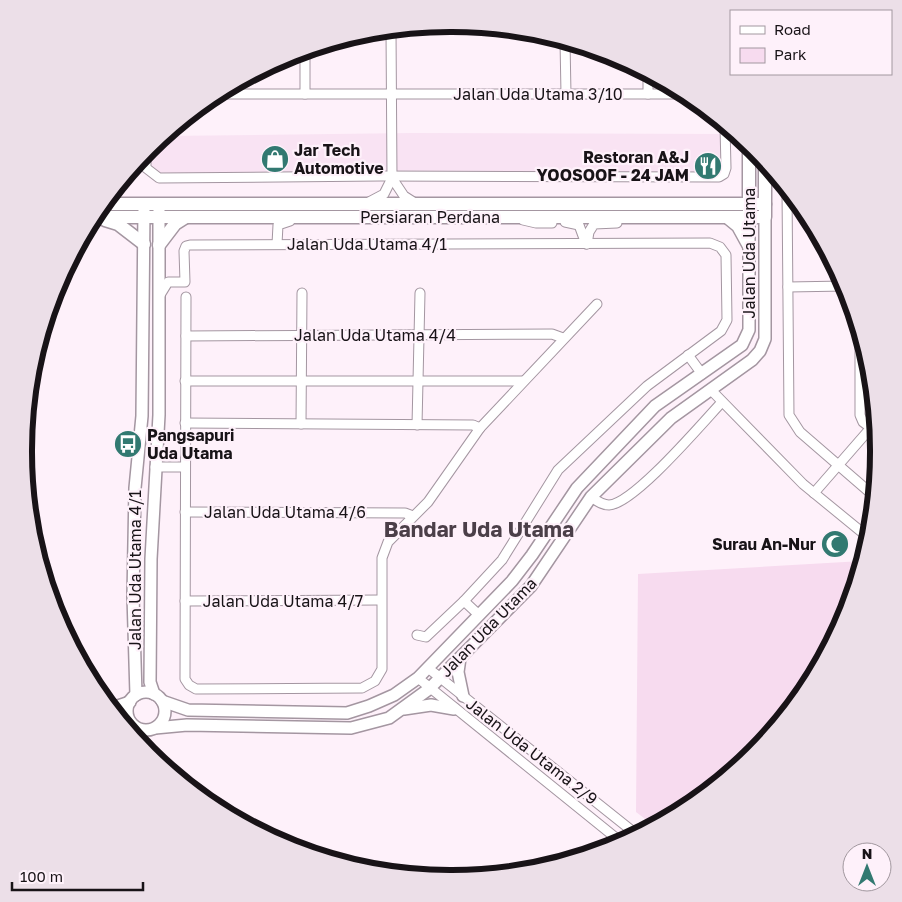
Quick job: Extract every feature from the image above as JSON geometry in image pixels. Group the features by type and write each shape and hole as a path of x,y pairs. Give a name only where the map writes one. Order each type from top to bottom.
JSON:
{"main road":[{"name":"Jalan Uda Utama","path":"749,157 749,217"},
{"name":"Jalan Uda Utama","path":"765,174 765,217"},
{"path":"729,204 744,189 749,177"},
{"name":"Persiaran Perdana","path":"105,216 144,210 365,204 765,204"},
{"name":"Persiaran Perdana","path":"112,205 144,210"},
{"name":"Persiaran Perdana","path":"159,210 186,217 765,217"},
{"path":"159,245 175,224 186,217"},
{"path":"727,217 738,226 749,246"},
{"path":"102,219 118,224 144,244"}],"street":[{"path":"365,204 384,194 392,177 390,37"},
{"path":"566,49 566,94"},
{"path":"305,59 305,94"},
{"path":"648,82 648,94"},
{"name":"Jalan Uda Utama 3/10","path":"236,92 669,94"},
{"path":"146,164 146,168 159,178 719,177 724,174 725,134"},
{"path":"392,177 404,196 416,204"},
{"path":"787,202 789,415 800,432 868,490"},
{"name":"Jalan Uda Utama 4/1","path":"133,699 135,488 142,416 144,210"},
{"name":"Jalan Uda Utama 4/1","path":"158,698 150,682 150,673 151,559 159,415 159,210"},
{"path":"277,244 278,225 281,222 312,217"},
{"path":"516,217 536,224 575,223 579,225 586,244"},
{"path":"586,244 589,232 594,224 629,222 650,217"},
{"name":"Jalan Uda Utama","path":"158,698 188,710 347,713 394,695 418,678 512,580 532,555 577,488 655,406 742,345 749,330 749,217"},
{"name":"Jalan Uda Utama","path":"155,728 187,726 351,728 389,718 429,688 531,586 591,497 671,418 752,360 760,352 765,339 765,217"},
{"name":"Jalan Uda Utama 4/1","path":"159,297 168,282 185,282 184,251 188,245 710,244 720,247 726,255 726,320 721,331 688,355"},
{"path":"788,287 836,286"},
{"path":"300,424 302,293"},
{"path":"417,425 420,293"},
{"path":"186,296 185,678 189,685 196,689 362,688 375,681 380,675 384,548 428,502 480,428 522,381 597,304"},
{"name":"Jalan Uda Utama 4/4","path":"186,336 552,334 563,338"},
{"path":"417,635 426,637 464,601 502,560 558,470 647,386 688,355 702,374"},
{"path":"860,365 860,415 863,422 869,424"},
{"path":"185,381 522,381"},
{"path":"711,390 803,484 861,532"},
{"path":"591,497 600,503 610,505 623,499 658,471 722,402"},
{"path":"185,423 473,425 480,428"},
{"path":"814,493 869,429"},
{"path":"155,466 185,467"},
{"name":"Jalan Uda Utama 4/6","path":"185,512 405,513 414,516"},
{"name":"Jalan Uda Utama 4/7","path":"185,601 381,600"},
{"path":"464,601 479,615"},
{"path":"460,658 458,672 463,696"},
{"name":"Jalan Uda Utama 2/9","path":"428,668 630,829"},
{"name":"Jalan Uda Utama 2/9","path":"418,678 614,837"},
{"path":"118,705 148,692 158,698 165,707 164,719 155,728 150,730 139,729 132,722"},
{"path":"129,718 128,708 133,699"},
{"path":"400,710 431,705 454,709"}],"shaded area":[{"path":"412,133 722,134 722,167 719,174 161,175 150,166 150,161 175,136"}],"green space":[{"path":"854,561 838,611 826,636 799,684 783,706 766,727 727,766 684,799 647,820 636,812 638,574"}],"place":[{"name":"Jar Tech Automotive","path":"275,159"},
{"name":"Restoran A&J YOOSOOF - 24 JAM","path":"708,166"},
{"name":"Pangsapuri Uda Utama","path":"128,444"},
{"name":"Surau An-Nur","path":"835,544"}],"district":[{"name":"Bandar Uda Utama","path":"479,530"}]}
